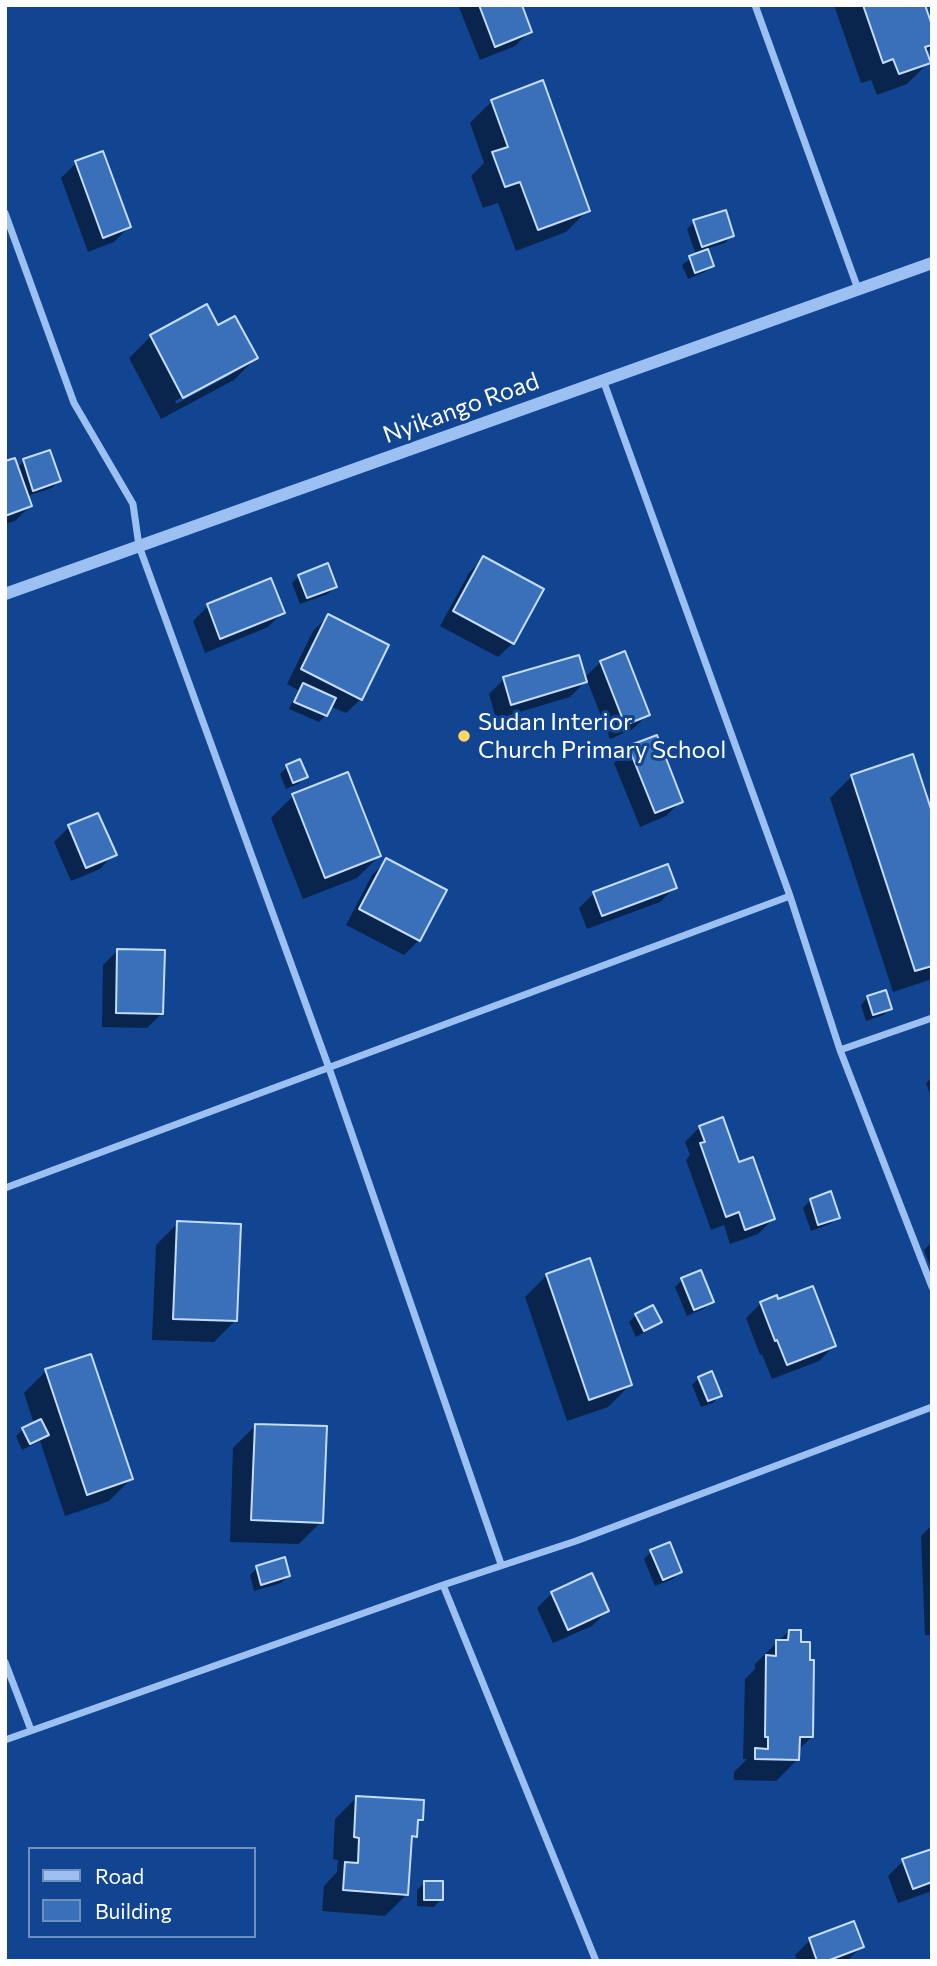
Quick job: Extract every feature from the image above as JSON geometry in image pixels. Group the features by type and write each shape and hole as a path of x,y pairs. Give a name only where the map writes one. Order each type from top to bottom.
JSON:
{"street":[{"path":"755,5 858,289"},
{"path":"5,213 74,403 133,504 139,547 329,1068 501,1564"},
{"name":"Nyikango Road","path":"5,594 932,262"},
{"path":"603,379 790,896 840,1050 932,1287"},
{"path":"5,1188 790,896"},
{"path":"840,1050 932,1018"},
{"path":"5,1740 501,1564 576,1541 932,1407"},
{"path":"443,1585 596,1961"},
{"path":"5,1662 31,1730"}],"building":[{"path":"479,5 522,5 532,32 495,47"},
{"path":"863,5 925,5 932,25 932,45 925,47 931,63 899,74 893,59 883,63"},
{"path":"543,80 590,211 538,230 520,182 505,187 492,152 508,147 491,100"},
{"path":"103,151 131,227 103,238 75,161"},
{"path":"726,210 734,236 702,247 693,220"},
{"path":"708,249 714,266 695,273 689,256"},
{"path":"207,304 218,325 235,316 258,358 183,398 150,335"},
{"path":"50,450 61,481 33,491 23,459"},
{"path":"15,458 32,506 5,516 5,461"},
{"path":"483,556 544,589 514,644 453,611"},
{"path":"328,563 337,587 307,598 298,575"},
{"path":"271,578 285,613 220,639 207,604"},
{"path":"328,614 389,645 362,700 301,669"},
{"path":"625,651 650,715 625,725 600,661"},
{"path":"579,655 587,682 511,705 503,677"},
{"path":"303,683 336,698 327,716 294,702"},
{"path":"657,735 683,802 655,813 628,746"},
{"path":"913,754 932,812 932,966 915,971 851,775"},
{"path":"300,759 308,777 293,783 286,765"},
{"path":"348,772 381,856 325,878 292,794"},
{"path":"98,813 117,855 86,868 68,825"},
{"path":"386,858 447,890 420,941 359,909"},
{"path":"668,864 677,888 602,916 593,892"},
{"path":"117,949 165,950 163,1014 116,1013"},
{"path":"886,990 892,1009 873,1015 867,996"},
{"path":"723,1117 739,1162 753,1157 775,1219 745,1230 739,1212 726,1217 700,1143 705,1142 699,1126"},
{"path":"831,1191 840,1218 818,1225 810,1199"},
{"path":"177,1221 241,1224 237,1321 173,1319"},
{"path":"590,1258 632,1385 589,1400 546,1274"},
{"path":"701,1270 714,1302 694,1310 681,1278"},
{"path":"813,1286 836,1346 787,1365 760,1302 777,1295 778,1299"},
{"path":"653,1305 662,1322 644,1331 635,1314"},
{"path":"91,1354 133,1479 87,1495 45,1369"},
{"path":"712,1371 722,1396 708,1401 698,1377"},
{"path":"41,1419 49,1435 30,1444 22,1428"},
{"path":"255,1424 327,1426 323,1523 251,1520"},
{"path":"670,1542 682,1572 663,1580 650,1550"},
{"path":"285,1557 290,1576 261,1585 256,1566"},
{"path":"592,1573 609,1611 568,1630 551,1592"},
{"path":"789,1630 801,1630 801,1642 810,1642 810,1660 814,1660 813,1737 800,1737 799,1760 755,1759 755,1748 768,1749 768,1737 765,1737 766,1655 776,1656 776,1640 788,1640"},
{"path":"356,1796 424,1800 423,1820 418,1820 417,1837 412,1836 408,1895 343,1890 345,1862 358,1863 359,1838 354,1837"},
{"path":"932,1849 932,1882 913,1889 902,1859"},
{"path":"424,1881 443,1881 443,1900 424,1900"},
{"path":"854,1921 864,1947 827,1961 817,1961 809,1938"}],"place":[{"name":"Sudan Interior Church Primary School","path":"464,736"}]}
